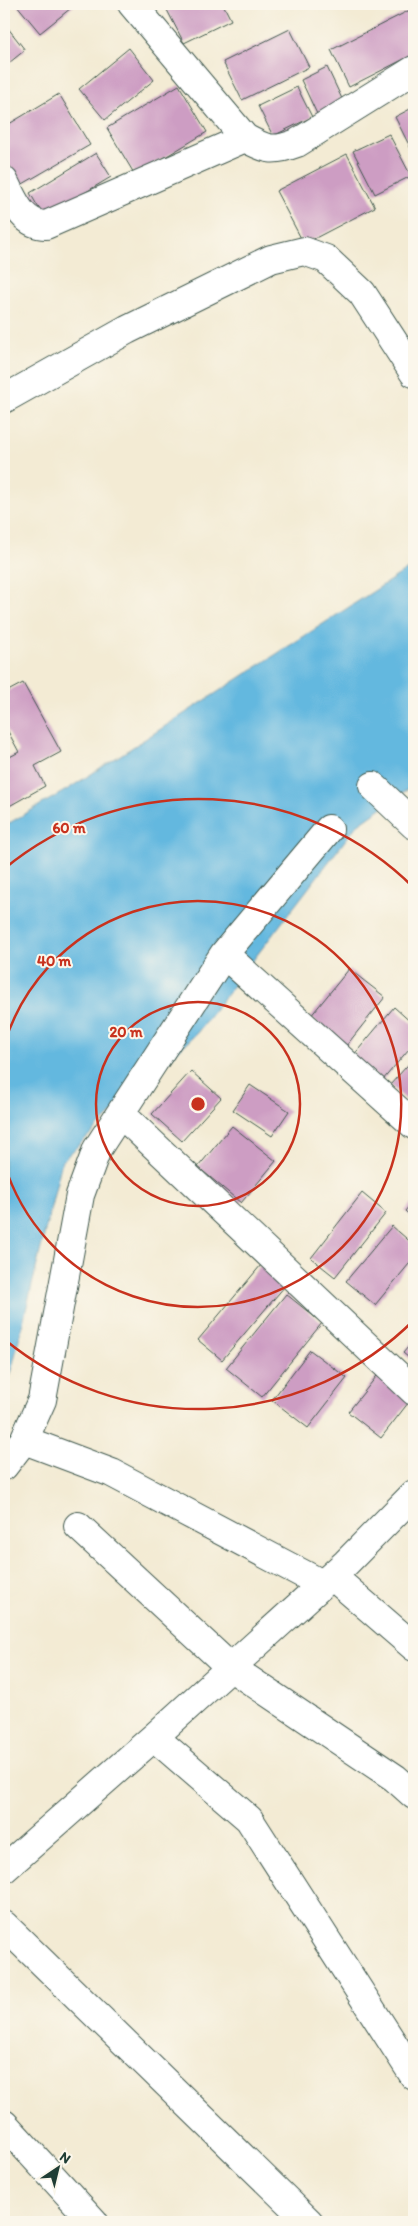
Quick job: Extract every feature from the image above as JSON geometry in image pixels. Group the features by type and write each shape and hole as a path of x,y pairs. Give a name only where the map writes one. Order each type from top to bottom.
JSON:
{"street":[{"path":"132,4 245,138 266,149 280,149 297,143 414,70"},
{"path":"4,182 24,216 36,225 46,224 245,138"},
{"path":"4,399 136,326 271,259 304,251 326,259 362,293 414,373"},
{"path":"373,786 414,825"},
{"path":"4,1466 24,1440 42,1400 80,1195 97,1149 224,954 329,829"},
{"path":"224,954 414,1125"},
{"path":"121,1114 414,1391"},
{"path":"24,1440 112,1473 327,1580 414,1647"},
{"path":"4,1869 154,1737 327,1580 414,1494"},
{"path":"78,1526 230,1667 395,1778 414,1795"},
{"path":"154,1737 250,1819 414,2076"},
{"path":"4,1925 309,2222"},
{"path":"9,2141 94,2222"}],"water":[{"path":"414,565 414,785 357,825 197,1033 62,1161 13,1364 4,1392 4,826 68,789"}],"building":[{"path":"16,4 76,4 40,33"},
{"path":"174,4 223,4 231,20 184,43 166,8"},
{"path":"412,9 414,13 414,54 349,87 331,50"},
{"path":"4,23 25,50 4,67"},
{"path":"290,29 309,67 242,100 223,62"},
{"path":"129,48 154,80 105,120 79,89"},
{"path":"327,67 343,101 317,114 301,80"},
{"path":"179,85 207,132 135,175 107,128"},
{"path":"297,87 312,117 273,136 258,106"},
{"path":"59,94 90,145 21,185 4,156 4,127"},
{"path":"414,107 414,155 395,117"},
{"path":"389,134 411,176 375,194 353,151"},
{"path":"96,153 111,177 44,217 30,193"},
{"path":"347,154 375,207 304,244 276,191"},
{"path":"4,682 8,691 23,683 61,752 35,766 45,786 4,809 4,760 19,752 4,724"},
{"path":"349,969 385,997 346,1046 310,1017"},
{"path":"394,1007 414,1025 414,1043 382,1081 353,1056"},
{"path":"414,1058 414,1107 390,1085"},
{"path":"191,1071 221,1098 182,1141 152,1114"},
{"path":"250,1085 289,1111 272,1136 233,1110"},
{"path":"232,1126 276,1161 241,1203 198,1167"},
{"path":"362,1193 386,1213 335,1277 311,1258"},
{"path":"414,1200 414,1219 405,1211"},
{"path":"392,1226 414,1245 414,1258 375,1305 346,1281"},
{"path":"261,1265 285,1286 222,1360 198,1340"},
{"path":"286,1294 322,1323 262,1397 226,1368"},
{"path":"414,1340 414,1362 403,1353"},
{"path":"310,1350 347,1378 308,1428 272,1400"},
{"path":"380,1372 412,1398 381,1438 348,1412"}]}
